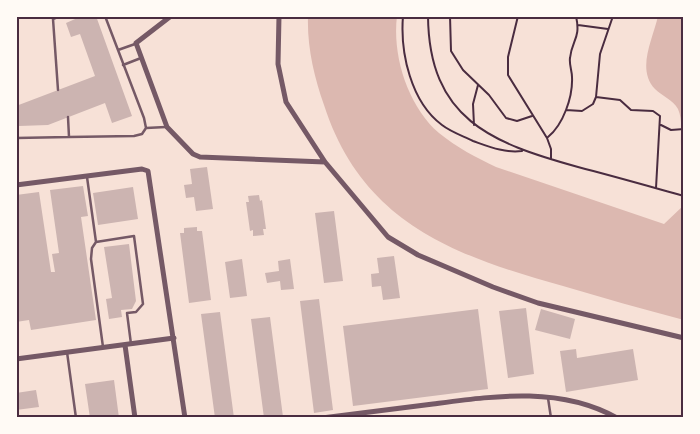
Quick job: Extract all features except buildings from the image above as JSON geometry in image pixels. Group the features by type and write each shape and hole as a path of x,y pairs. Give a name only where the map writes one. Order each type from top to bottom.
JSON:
{"street":[{"path":"171,16 136,43 167,127 197,156 325,162"},
{"path":"279,16 277,56 283,93 291,110 325,162 379,228 398,244 418,255 538,304 684,338"},
{"path":"16,185 142,169 148,171 185,418"},
{"path":"16,359 174,338"},
{"path":"128,344 135,418"},
{"path":"322,418 484,398 548,397 581,403 617,418"}],"lane":[{"path":"58,90 53,19 60,16"},
{"path":"16,138 134,136 142,134 146,128 144,118 105,16"},
{"path":"118,50 136,43"},
{"path":"123,65 142,57"},
{"path":"68,117 69,137"},
{"path":"146,128 167,127"},
{"path":"87,176 96,242 92,248 91,259 103,348"},
{"path":"96,242 134,236 143,304 136,312 127,314 128,344"},
{"path":"67,352 76,418"},
{"path":"548,397 552,418"}],"path":[{"path":"403,16 402,35 407,65 417,91 430,113 448,129 485,146 506,152 524,151"},
{"path":"428,16 430,52 442,86 457,108 474,125 495,138 524,151 684,196"},
{"path":"450,16 451,51 463,70 510,120 521,121 532,115"},
{"path":"518,16 508,56 507,72 512,85 547,138 551,150 551,159"},
{"path":"547,138 559,125 566,110 572,80 570,60 578,37 576,16"},
{"path":"566,110 579,111 588,109 594,104 598,63 612,16"},
{"path":"578,25 608,28"},
{"path":"474,125 473,104 478,85"},
{"path":"596,97 620,100 631,110 656,112 660,116 656,188"},
{"path":"661,125 668,130 684,129"}],"shaded area":[{"path":"308,16 397,16 397,47 400,63 404,79 419,109 439,133 459,148 481,160 496,167 664,224 684,205 684,320 485,262 450,247 417,228 388,206 362,179 341,145 324,105 314,72 310,50"},
{"path":"658,16 684,16 684,159 681,147 681,121 678,109 655,89 649,81 647,72 646,63"}]}
